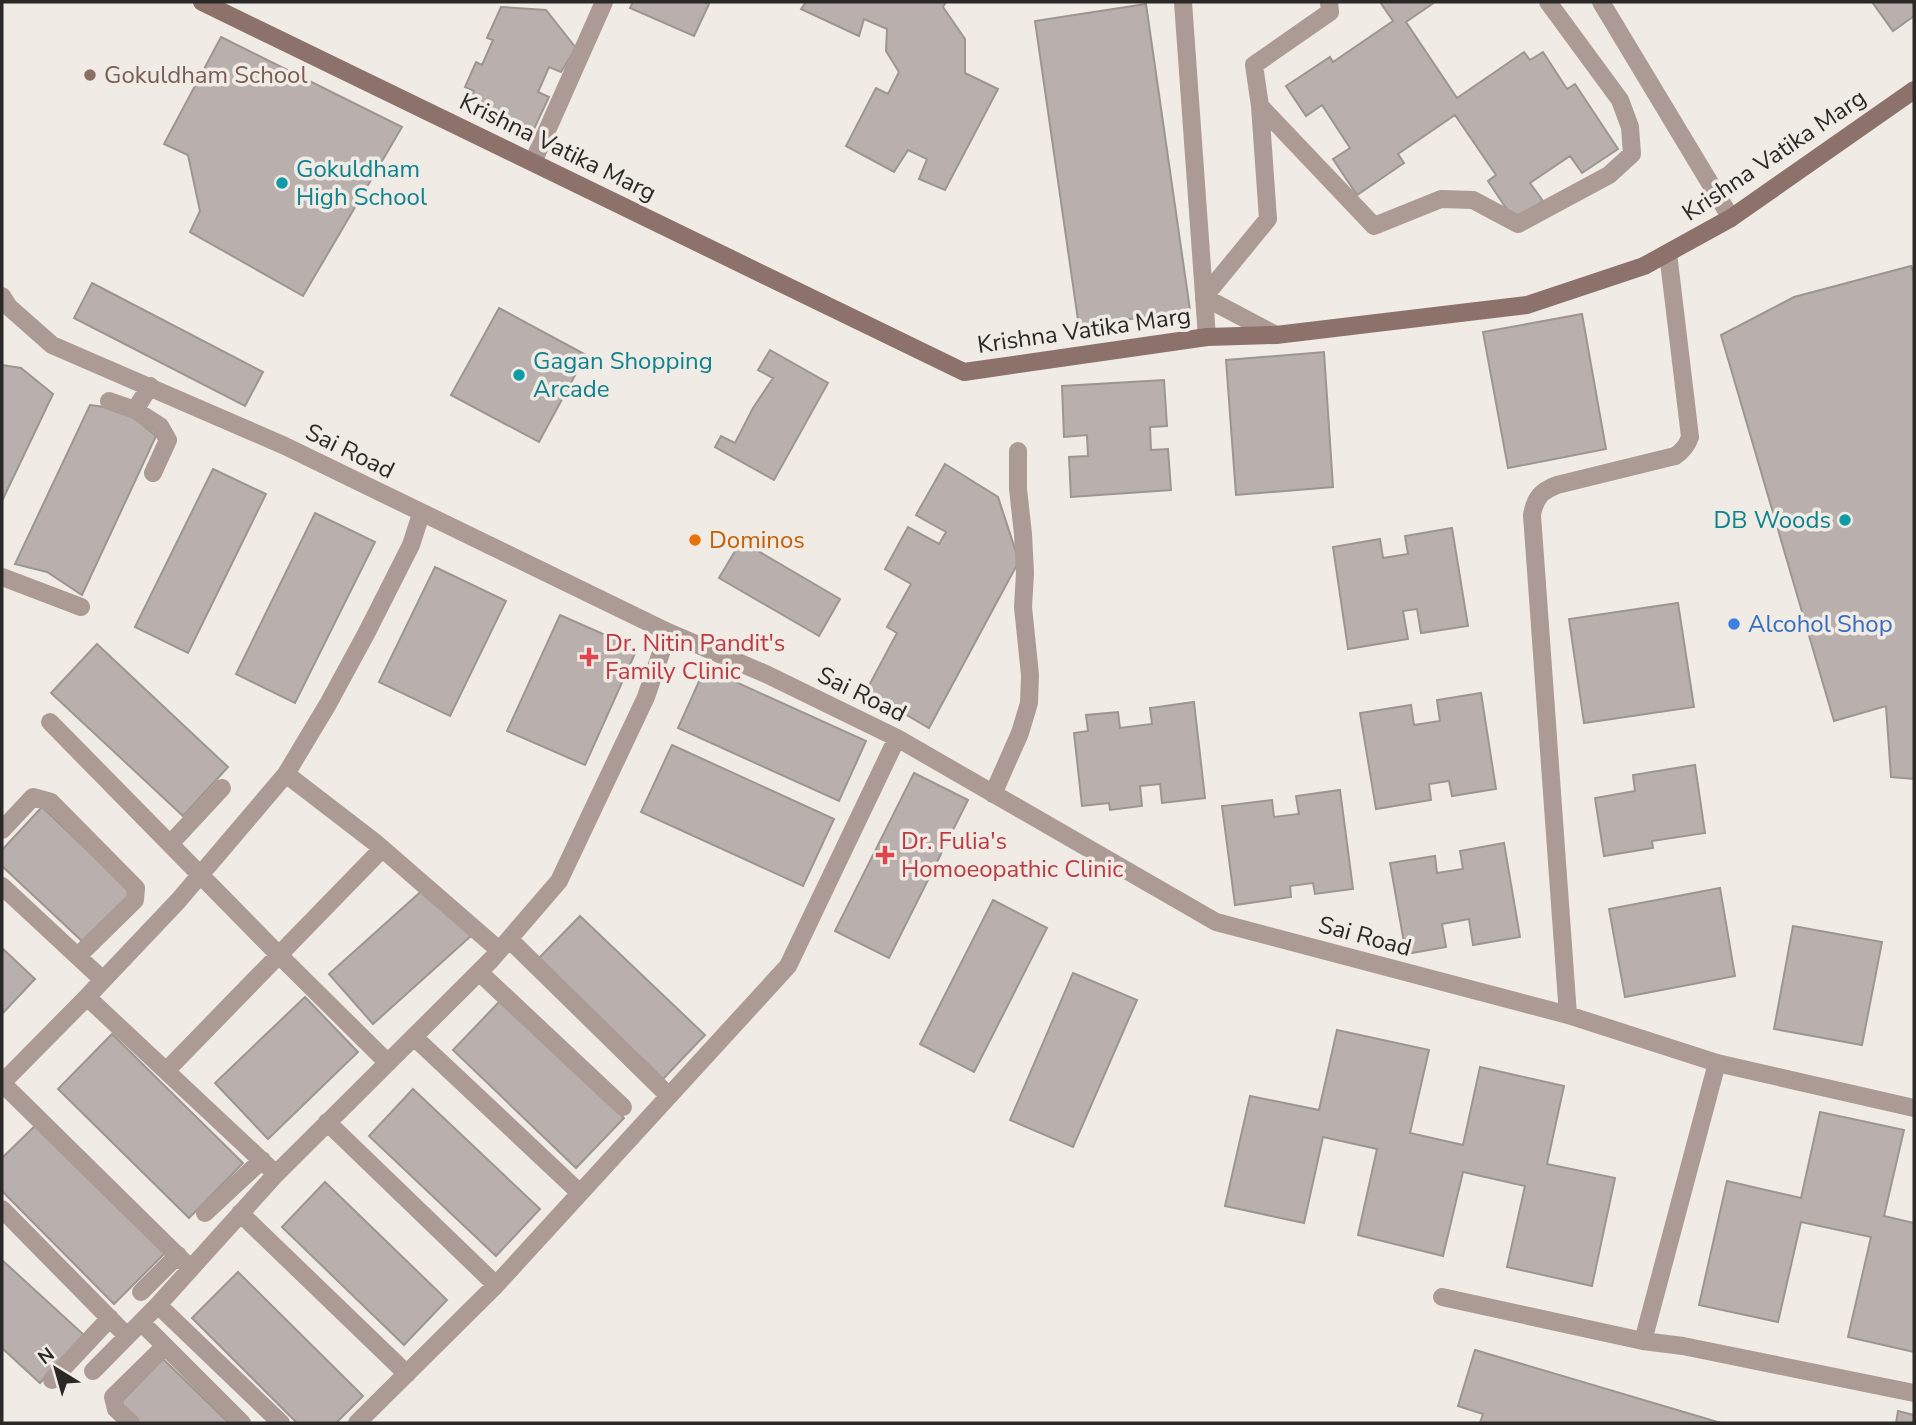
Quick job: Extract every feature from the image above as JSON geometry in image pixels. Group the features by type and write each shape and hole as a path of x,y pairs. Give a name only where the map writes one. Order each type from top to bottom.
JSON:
{"street":[{"name":"Krishna Vatika Marg","path":"202,2 964,372 1207,337 1276,335 1527,305 1644,266 1668,253 1731,218 1914,90"},
{"path":"533,162 604,2"},
{"path":"1183,2 1207,337"},
{"path":"1204,297 1268,219 1260,106 1254,65 1330,12 1329,2"},
{"path":"1260,106 1374,226 1441,199 1473,200 1518,224 1609,175 1632,154 1630,127 1620,100 1548,2"},
{"path":"1601,2 1731,218"},
{"path":"1568,1015 1532,515 1535,500 1545,489 1675,456 1688,444 1690,437 1668,253"},
{"path":"1204,297 1276,335"},
{"name":"Sai Road","path":"4,308 52,345 285,446 668,632 897,738 1216,922 1568,1015 1717,1063 1914,1108"},
{"path":"135,410 150,386"},
{"path":"108,401 135,410 160,426 168,440 153,473"},
{"path":"993,794 1030,703 1023,607 1024,560 1018,451"},
{"path":"184,1261 2,1083 201,875 286,774 367,632 411,545 421,514"},
{"path":"2,577 81,607"},
{"path":"141,1292 184,1261 240,1213 327,1122 479,972 559,881 646,697 668,632"},
{"path":"50,722 388,1063"},
{"path":"357,1423 496,1285 788,967 897,738"},
{"path":"286,774 504,944 669,1096"},
{"path":"170,844 222,788"},
{"path":"2,830 33,797 51,802 136,888 135,901 78,957"},
{"path":"166,1071 382,849"},
{"path":"2,886 103,980"},
{"path":"479,972 623,1107"},
{"path":"87,997 276,1174"},
{"path":"414,1037 580,1193"},
{"path":"1643,1340 1717,1063"},
{"path":"327,1122 496,1285"},
{"path":"205,1213 261,1160"},
{"path":"2,1209 127,1336"},
{"path":"240,1213 407,1374"},
{"path":"93,1371 158,1305 184,1261"},
{"path":"1442,1297 1914,1393"},
{"path":"158,1305 281,1423"},
{"path":"52,1380 110,1318"},
{"path":"141,1322 242,1423"},
{"path":"131,1423 116,1409 113,1396 165,1346"}],"building":[{"path":"633,2 709,4 694,36 630,8"},
{"path":"806,2 946,2 943,7 965,39 965,73 998,89 945,190 919,179 927,159 908,150 894,172 846,146 876,88 888,94 899,72 886,51 887,29 864,19 859,36 801,9"},
{"path":"1380,2 1435,2 1406,22 1457,98 1524,52 1530,60 1543,52 1567,89 1575,84 1618,149 1582,173 1570,156 1530,183 1543,201 1514,220 1488,181 1496,175 1455,115 1398,154 1404,163 1357,195 1333,159 1350,148 1322,105 1306,116 1286,86 1330,57 1333,62 1393,21"},
{"path":"1872,2 1914,2 1914,16 1893,31"},
{"path":"1146,4 1190,310 1079,327 1035,21"},
{"path":"501,7 546,10 576,48 561,72 549,67 538,92 549,97 534,129 470,101 474,91 465,87 476,62 482,65 493,40 487,38"},
{"name":"Gokuldham High School","path":"221,37 402,127 303,296 190,232 200,211 188,155 164,144"},
{"name":"DB Woods","path":"1911,266 1914,273 1914,779 1891,777 1886,706 1834,721 1721,335 1794,297"},
{"path":"92,283 263,372 245,406 74,318"},
{"name":"Gagan Shopping Arcade","path":"499,308 586,355 539,442 451,395"},
{"path":"1582,314 1606,449 1508,468 1483,332"},
{"path":"770,350 828,383 774,480 715,447 721,436 735,443 753,408 773,378 758,370"},
{"path":"1324,352 1333,487 1236,495 1226,360"},
{"path":"2,365 21,368 53,394 2,501"},
{"path":"1164,380 1167,426 1150,427 1151,450 1168,449 1171,490 1071,497 1069,457 1088,456 1087,435 1064,437 1062,386"},
{"path":"90,405 125,410 156,436 82,595 47,572 15,564"},
{"path":"945,464 998,497 1019,561 929,728 866,691 897,633 887,627 911,584 885,569 908,527 939,544 946,532 916,515"},
{"path":"213,469 266,494 188,653 135,627"},
{"path":"315,513 375,542 295,703 236,674"},
{"path":"1452,528 1468,626 1421,633 1417,609 1403,611 1408,639 1348,649 1333,547 1380,539 1383,558 1408,554 1405,536"},
{"path":"741,541 840,599 819,636 719,578"},
{"path":"435,567 506,601 450,716 379,682"},
{"path":"1678,603 1694,707 1584,723 1569,619"},
{"path":"560,615 637,649 585,765 507,731"},
{"path":"97,644 228,767 183,816 51,693"},
{"path":"705,668 866,741 839,801 678,728"},
{"path":"1481,693 1496,789 1452,796 1449,781 1429,784 1431,800 1376,809 1360,713 1411,705 1414,725 1440,721 1437,700"},
{"path":"1194,702 1205,798 1162,803 1160,784 1140,786 1142,806 1110,810 1109,803 1082,806 1074,733 1088,731 1086,715 1118,712 1120,728 1152,724 1150,708"},
{"path":"672,745 834,819 803,886 641,812"},
{"path":"1695,765 1705,833 1652,841 1653,848 1604,856 1595,798 1635,791 1633,775"},
{"path":"914,773 968,800 889,958 835,931"},
{"path":"1340,790 1353,889 1315,894 1313,883 1290,886 1291,897 1235,905 1222,806 1272,800 1274,817 1299,814 1296,796"},
{"path":"42,807 132,893 82,941 2,866 2,850"},
{"path":"1504,843 1520,937 1473,945 1469,919 1442,924 1446,947 1406,954 1390,863 1435,856 1437,873 1463,869 1460,851"},
{"path":"426,887 471,936 373,1024 329,974"},
{"path":"1720,888 1735,976 1625,997 1609,909"},
{"path":"993,900 1047,928 974,1072 920,1044"},
{"path":"580,916 705,1035 663,1079 538,959"},
{"path":"1793,926 1882,942 1862,1045 1774,1029"},
{"path":"2,948 35,979 2,1014"},
{"path":"1073,973 1137,1000 1073,1147 1010,1120"},
{"path":"305,997 358,1052 268,1139 215,1083"},
{"path":"500,1001 624,1118 576,1168 453,1050"},
{"path":"1337,1030 1429,1050 1410,1133 1463,1145 1480,1067 1564,1086 1547,1164 1615,1178 1592,1286 1507,1267 1525,1186 1463,1172 1443,1256 1358,1235 1377,1149 1323,1137 1304,1223 1225,1206 1250,1096 1319,1110"},
{"path":"112,1034 243,1163 189,1218 58,1089"},
{"path":"413,1089 540,1209 496,1256 369,1136"},
{"path":"1820,1112 1904,1130 1884,1216 1914,1223 1914,1352 1848,1337 1871,1237 1801,1222 1778,1322 1699,1305 1727,1181 1801,1198"},
{"path":"39,1122 167,1251 114,1304 2,1191 2,1158"},
{"path":"325,1182 447,1300 404,1345 282,1227"},
{"path":"2,1260 84,1335 40,1383 2,1348"},
{"path":"238,1272 363,1396 336,1423 297,1423 192,1318"},
{"path":"1475,1350 1721,1423 1480,1423 1483,1414 1458,1406"},
{"path":"163,1359 229,1423 139,1423 119,1404"},
{"path":"1898,1411 1914,1415 1914,1423 1896,1423"}],"place":[{"name":"Gokuldham School","path":"90,75"},
{"name":"Gokuldham High School","path":"282,183"},
{"name":"Gagan Shopping Arcade","path":"519,375"},
{"name":"DB Woods","path":"1845,520"},
{"name":"Dominos","path":"695,540"},
{"name":"Alcohol Shop","path":"1734,624"},
{"name":"Dr. Nitin Pandit's Family Clinic","path":"589,657"},
{"name":"Dr. Fulia's Homoeopathic Clinic","path":"885,855"}]}
